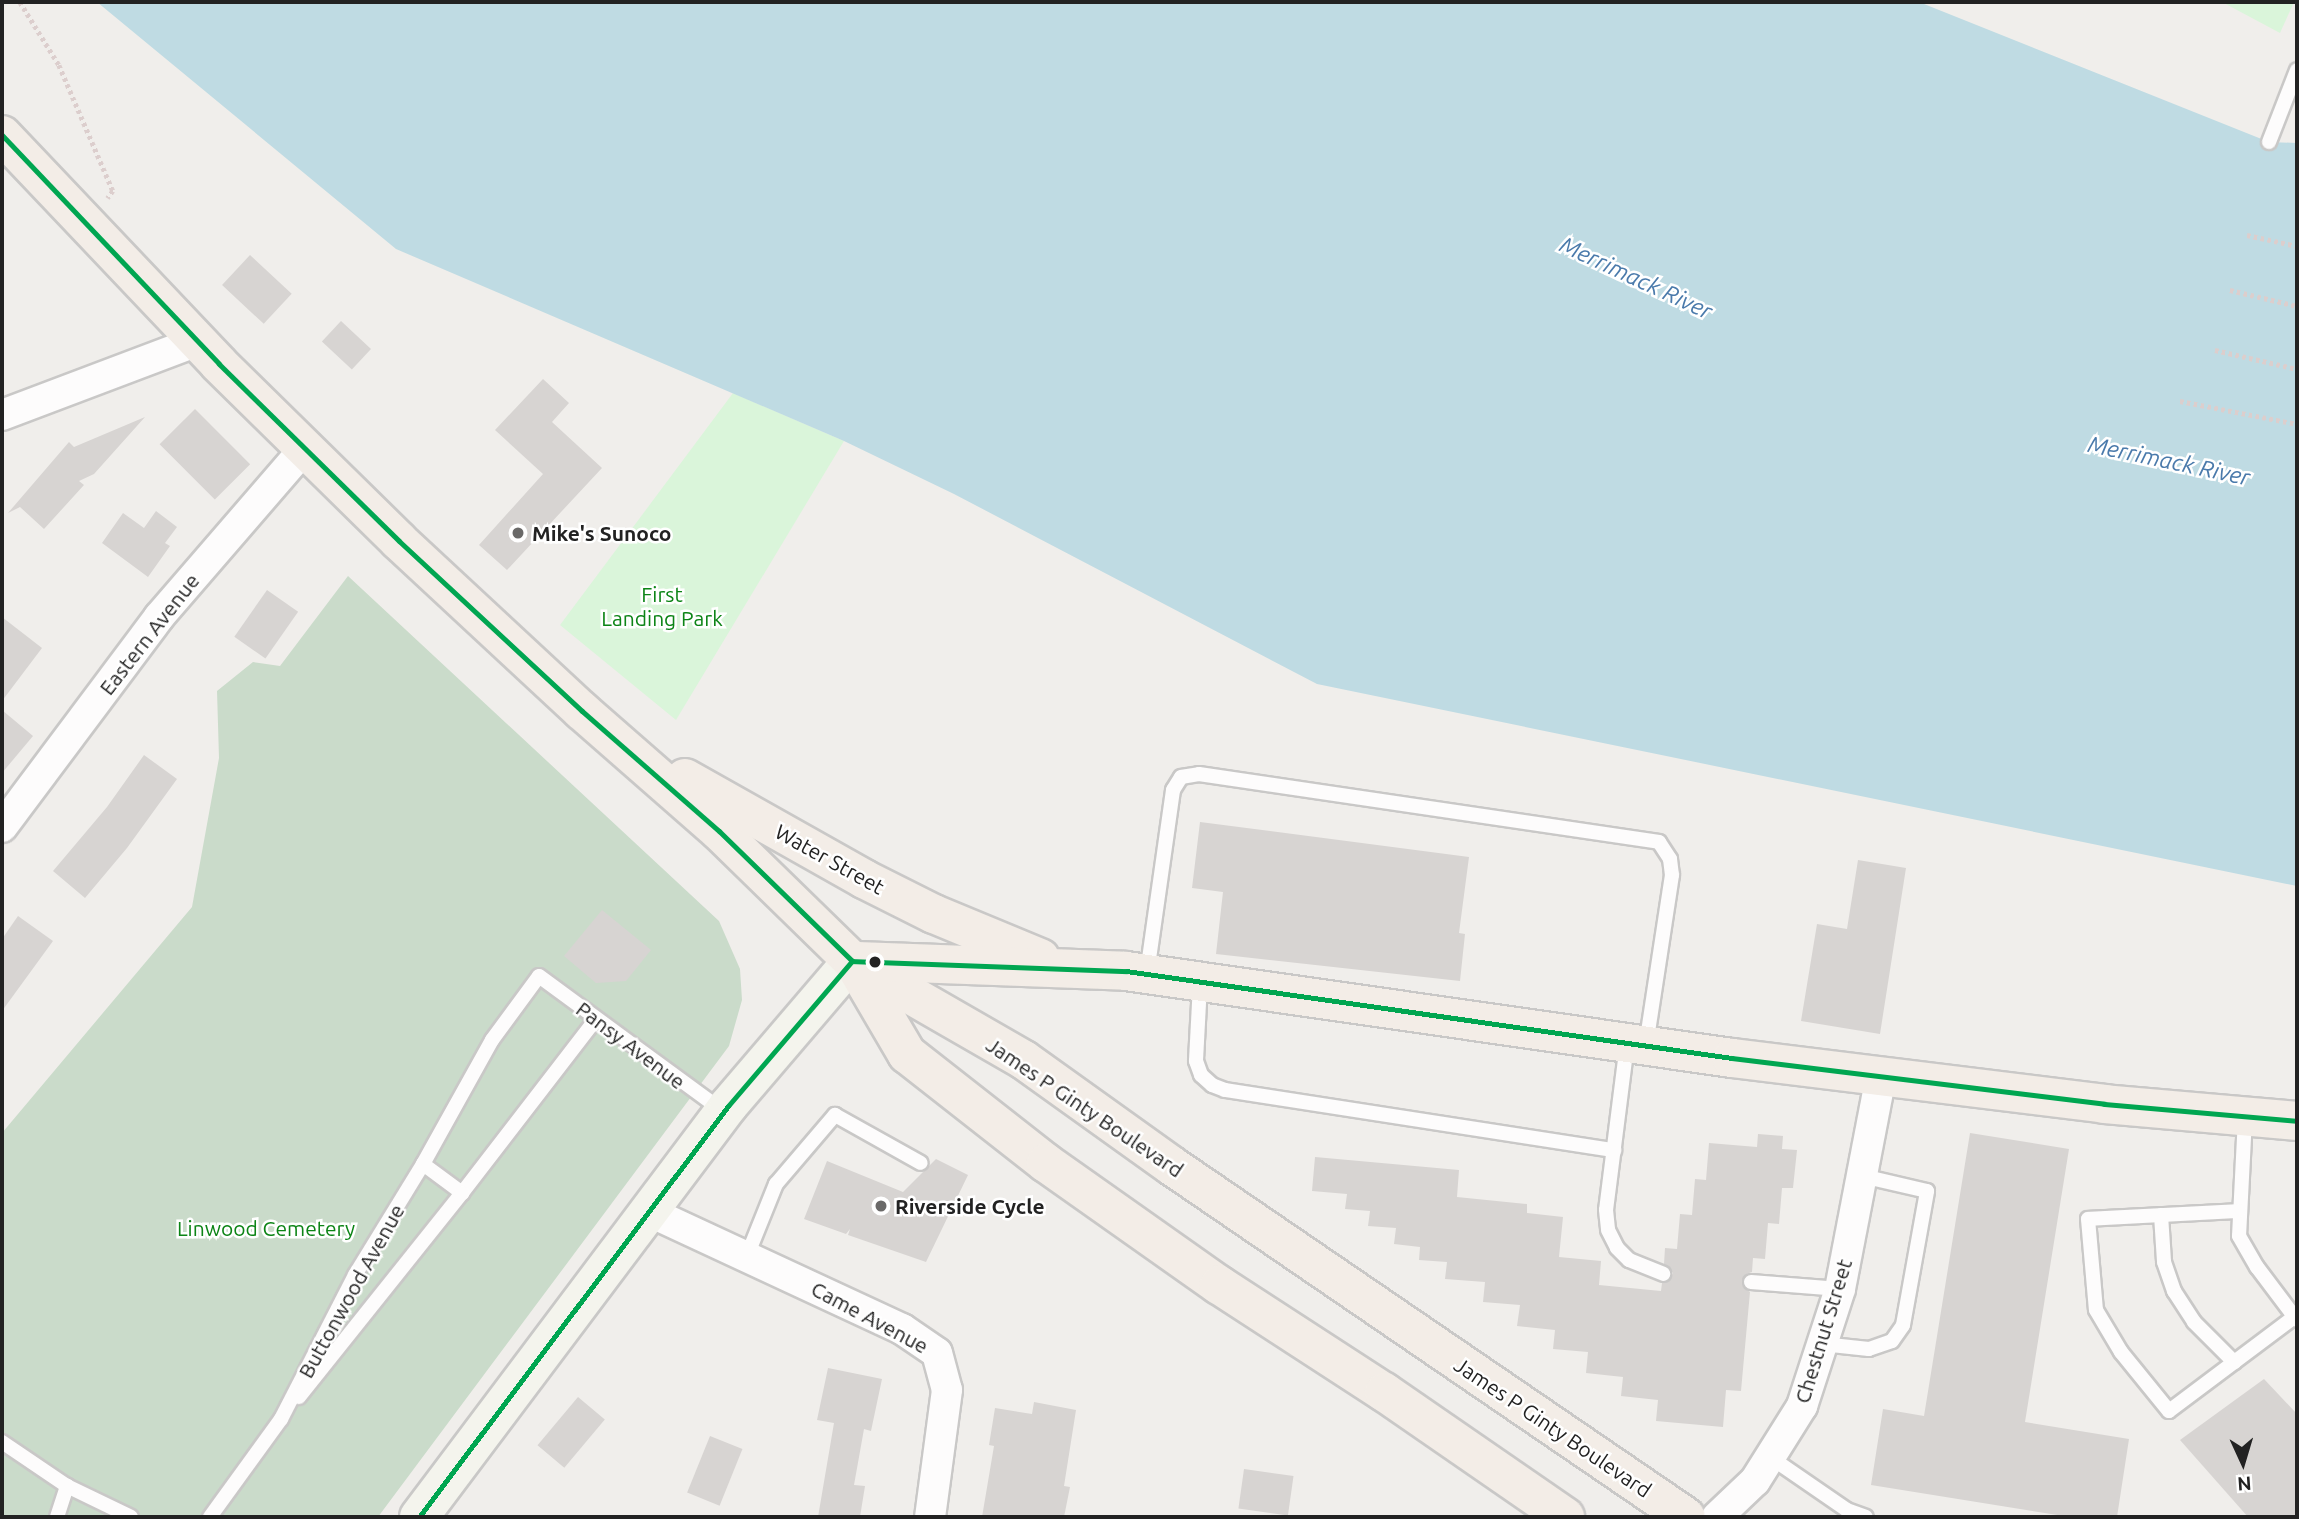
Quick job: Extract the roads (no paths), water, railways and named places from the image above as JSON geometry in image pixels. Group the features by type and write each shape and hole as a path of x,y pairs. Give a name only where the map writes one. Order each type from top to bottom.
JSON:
{"main road":[{"name":"Water Street","path":"2,135 198,341 418,558 719,831 852,961 1061,967 1146,974 1881,1077 2105,1104 2297,1121"},
{"name":"Water Street","path":"608,732 864,879 934,914 1061,967"},
{"path":"419,1517 724,1112 852,961 907,1054 1046,1163 1219,1285 1384,1392 1565,1517"},
{"name":"James P Ginty Boulevard","path":"852,961 1024,1060 1172,1166 1686,1517"}],"street":[{"path":"2,415 198,341"},
{"name":"Eastern Avenue","path":"2,827 159,617 305,448"},
{"name":"Chestnut Street","path":"1717,1517 1755,1481 1802,1406 1840,1289 1881,1077"},
{"name":"Came Avenue","path":"650,1212 902,1329 937,1353 947,1390 930,1517"}],"lane":[{"path":"2269,142 2297,70"},
{"path":"1146,974 1172,790 1181,777 1199,774 1659,842 1670,859 1672,875 1614,1150 1606,1210 1608,1230 1629,1260 1663,1274"},
{"name":"Pansy Avenue","path":"539,976 724,1112"},
{"name":"Buttonwood Avenue","path":"281,1419 355,1275 423,1164 492,1040 539,976"},
{"path":"1200,982 1196,1061 1201,1075 1212,1085 1225,1090 1614,1150"},
{"name":"Buttonwood Avenue","path":"210,1517 281,1419 462,1193 596,1019"},
{"path":"747,1256 776,1184 835,1115 920,1163"},
{"path":"2239,1211 2088,1219 2096,1310 2121,1352 2169,1411 2296,1318 2257,1267 2239,1236 2245,1117"},
{"path":"423,1164 462,1193"},
{"path":"1822,1344 1869,1349 1892,1341 1903,1325 1927,1191 1862,1176"},
{"path":"2161,1215 2164,1262 2174,1291 2194,1322 2234,1362"},
{"path":"1751,1282 1840,1289"},
{"path":"2,1442 67,1486 131,1517"},
{"path":"1770,1457 1847,1510 1866,1517"},
{"path":"57,1517 67,1486"}],"water":[{"name":"Merrimack River","path":"97,2 1919,2 2269,142 2297,143 2297,886 1317,684 954,494 844,441 396,249"}],"place":[{"name":"Mike's Sunoco","path":"518,533"},
{"name":"Riverside Cycle","path":"881,1206"}],"park label":[{"name":"First Landing Park","path":"662,606"},
{"name":"Linwood Cemetery","path":"266,1228"}]}
